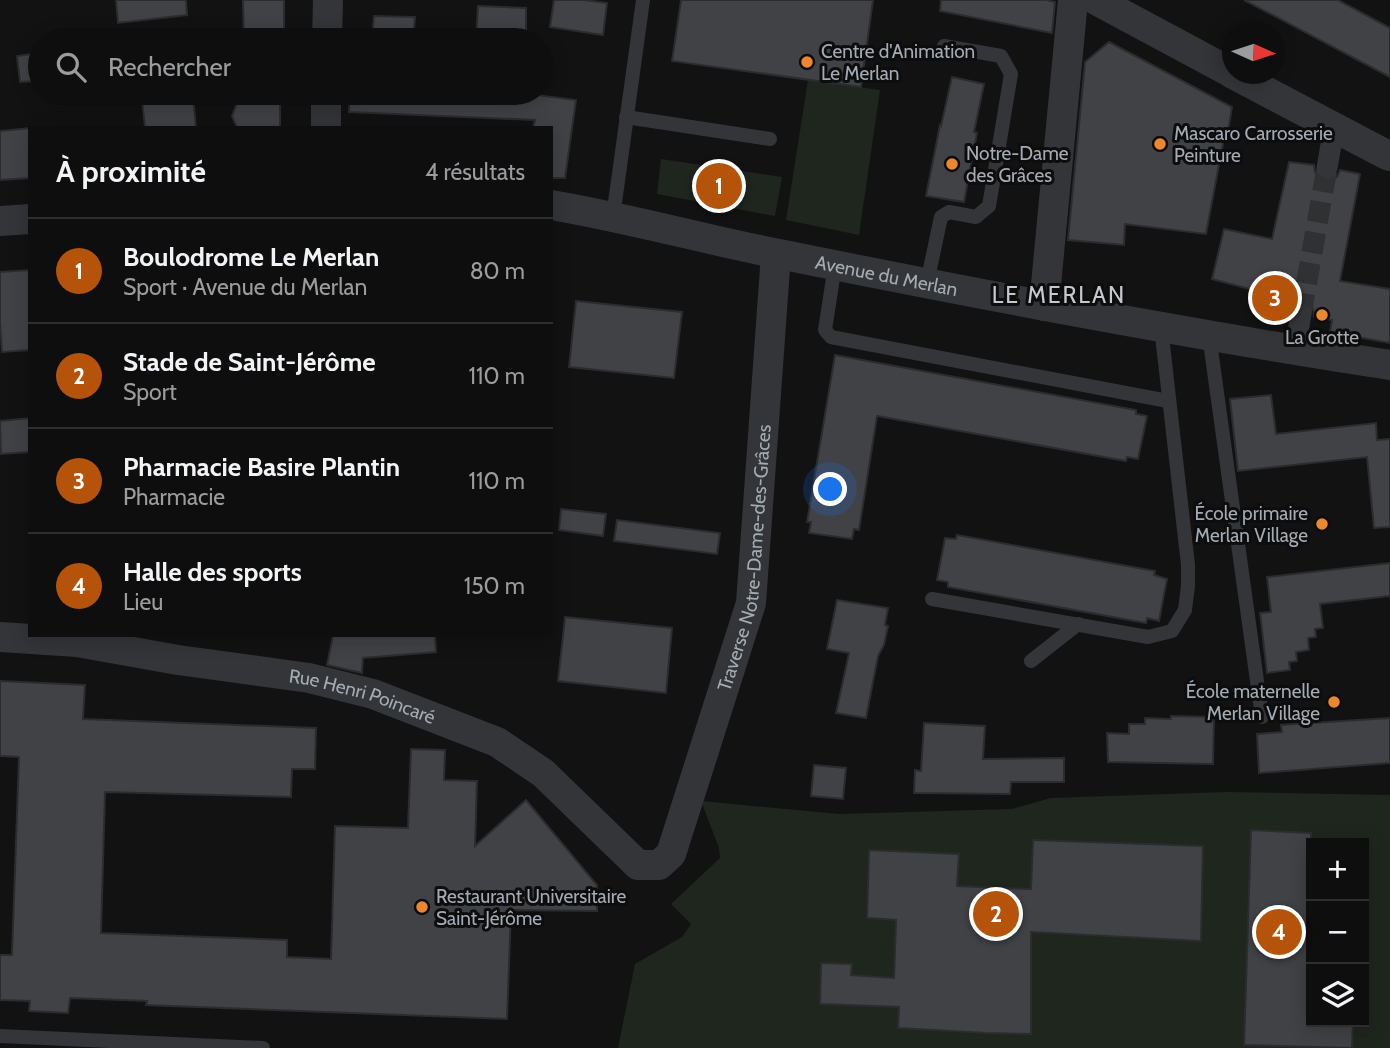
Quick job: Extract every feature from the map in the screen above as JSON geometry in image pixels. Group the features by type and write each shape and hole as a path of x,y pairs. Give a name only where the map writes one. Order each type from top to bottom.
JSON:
{"street":[{"path":"327,28 328,0"},
{"path":"1044,306 1073,0"},
{"path":"1096,0 1222,67"},
{"path":"1254,84 1390,156"},
{"path":"326,105 326,126"},
{"path":"1327,168 1334,127"},
{"name":"Avenue du Merlan","path":"553,205 776,254 1044,306 1390,365"},
{"path":"0,221 28,219"},
{"name":"Traverse Notre-Dame-des-Grâces","path":"671,853 751,603 776,254"},
{"path":"1295,350 1301,314"},
{"name":"Rue Henri Poincaré","path":"0,637 77,642 178,660 309,678 373,694 497,742 542,773 638,865 659,865 671,853"}],"lane":[{"path":"613,218 643,0"},
{"path":"927,282 941,217 949,212 975,217 989,206 1011,74 1001,56 944,46"},
{"path":"626,117 770,139"},
{"path":"835,265 825,330 831,337 1168,401"},
{"path":"932,599 1148,637 1172,631 1185,610 1188,565 1161,327"},
{"path":"1209,335 1262,718"},
{"path":"1031,661 1078,624"},
{"path":"0,1036 262,1048"}],"shaded area":[{"path":"808,80 880,90 859,235 786,220"},
{"path":"661,159 782,177 775,216 657,194"},
{"path":"1228,792 1390,795 1390,1048 618,1048 635,964 682,937 691,924 671,904 720,858 719,848 701,801 839,814 1012,809 1051,798"}],"building":[{"path":"116,0 186,0 187,15 118,23"},
{"path":"243,0 284,0 284,28 244,28"},
{"path":"554,0 607,3 603,35 550,27"},
{"path":"681,0 873,0 861,87 672,61"},
{"path":"941,0 1055,2 1052,33 940,11"},
{"path":"1244,0 1338,0 1390,28 1390,77 1285,21"},
{"path":"478,6 526,8 526,28 477,28"},
{"path":"374,16 415,17 414,28 373,28"},
{"path":"1109,42 1232,107 1206,234 1125,224 1124,245 1068,240 1085,62"},
{"path":"28,55 28,82 20,82 17,56"},
{"name":"Notre-Dame des Grâces","path":"952,77 984,84 964,202 926,196"},
{"path":"553,97 576,100 565,178 553,178 553,126 534,126 535,120 349,112 349,105 553,105"},
{"path":"143,105 194,105 196,126 145,126"},
{"path":"236,105 280,105 280,126 236,126 232,116"},
{"path":"28,128 28,178 0,180 0,131"},
{"path":"1289,162 1314,165 1318,178 1325,181 1337,177 1340,170 1360,174 1340,281 1390,289 1390,343 1330,332 1332,320 1314,317 1310,304 1304,301 1291,305 1288,311 1258,306 1261,292 1212,279 1224,229 1272,239"},
{"path":"28,270 28,350 2,352 0,272"},
{"path":"576,301 682,312 674,378 569,367"},
{"path":"835,355 1136,410 1136,414 1147,416 1138,459 1127,457 1126,461 877,416 859,530 854,529 852,539 809,533 811,522 807,522"},
{"path":"1271,395 1276,434 1376,423 1377,440 1390,439 1390,527 1374,528 1367,457 1238,471 1230,399"},
{"path":"28,418 28,452 1,454 0,421"},
{"path":"561,509 606,514 603,536 559,530"},
{"path":"617,520 720,533 717,554 614,541"},
{"path":"957,535 1155,571 1154,575 1167,579 1159,621 1147,618 1146,623 948,587 948,582 937,580 945,538 956,539"},
{"path":"1390,563 1390,596 1320,604 1323,628 1315,629 1316,637 1308,638 1309,650 1296,652 1297,661 1289,662 1290,670 1267,673 1260,613 1271,612 1267,577"},
{"path":"837,600 888,608 885,625 888,626 884,645 878,656 866,718 836,713 849,653 827,649"},
{"path":"565,617 672,628 666,693 558,681"},
{"path":"333,637 435,637 436,652 363,658 362,673 327,665"},
{"path":"0,681 85,685 83,719 316,728 315,769 292,769 291,797 105,792 101,933 287,940 287,957 331,959 335,826 408,828 411,749 445,750 444,780 477,781 475,846 526,800 597,885 597,911 511,910 507,1019 146,1005 147,1001 70,998 68,1013 29,1011 30,1001 0,1000 0,955 12,955 19,757 0,756"},
{"path":"1171,716 1214,717 1213,764 1108,762 1107,733 1129,734 1129,724 1145,724 1145,718 1171,719"},
{"path":"1390,718 1390,763 1259,773 1257,734 1282,732 1281,725"},
{"path":"924,723 985,726 983,759 1064,758 1064,782 1011,782 1010,794 914,793 915,770 921,771"},
{"path":"814,765 846,768 843,799 811,796"},
{"path":"1251,830 1311,833 1311,838 1306,838 1306,1027 1353,1027 1352,1048 1244,1045"},
{"path":"1033,840 1203,846 1201,941 1031,932 1031,1034 898,1028 899,1007 820,1004 821,963 852,964 851,975 894,978 896,920 867,918 869,850 959,854 957,886 1031,889"}],"tunnel":[{"path":"1301,314 1327,168"}],"place":[{"name":"Centre d'Animation Le Merlan","path":"807,62"},
{"name":"Mascaro Carrosserie Peinture","path":"1160,144"},
{"name":"Notre-Dame des Grâces","path":"952,164"},
{"name":"Boulodrome Le Merlan","path":"719,186"},
{"name":"Pharmacie Basire Plantin","path":"1275,298"},
{"name":"La Grotte","path":"1322,315"},
{"name":"École primaire Merlan Village","path":"1322,524"},
{"name":"École maternelle Merlan Village","path":"1334,702"},
{"name":"Restaurant Universitaire Saint-Jérôme","path":"422,907"},
{"name":"Stade de Saint-Jérôme","path":"996,914"},
{"name":"Halle des sports","path":"1279,932"}],"district":[{"name":"LE MERLAN","path":"1059,295"}]}
